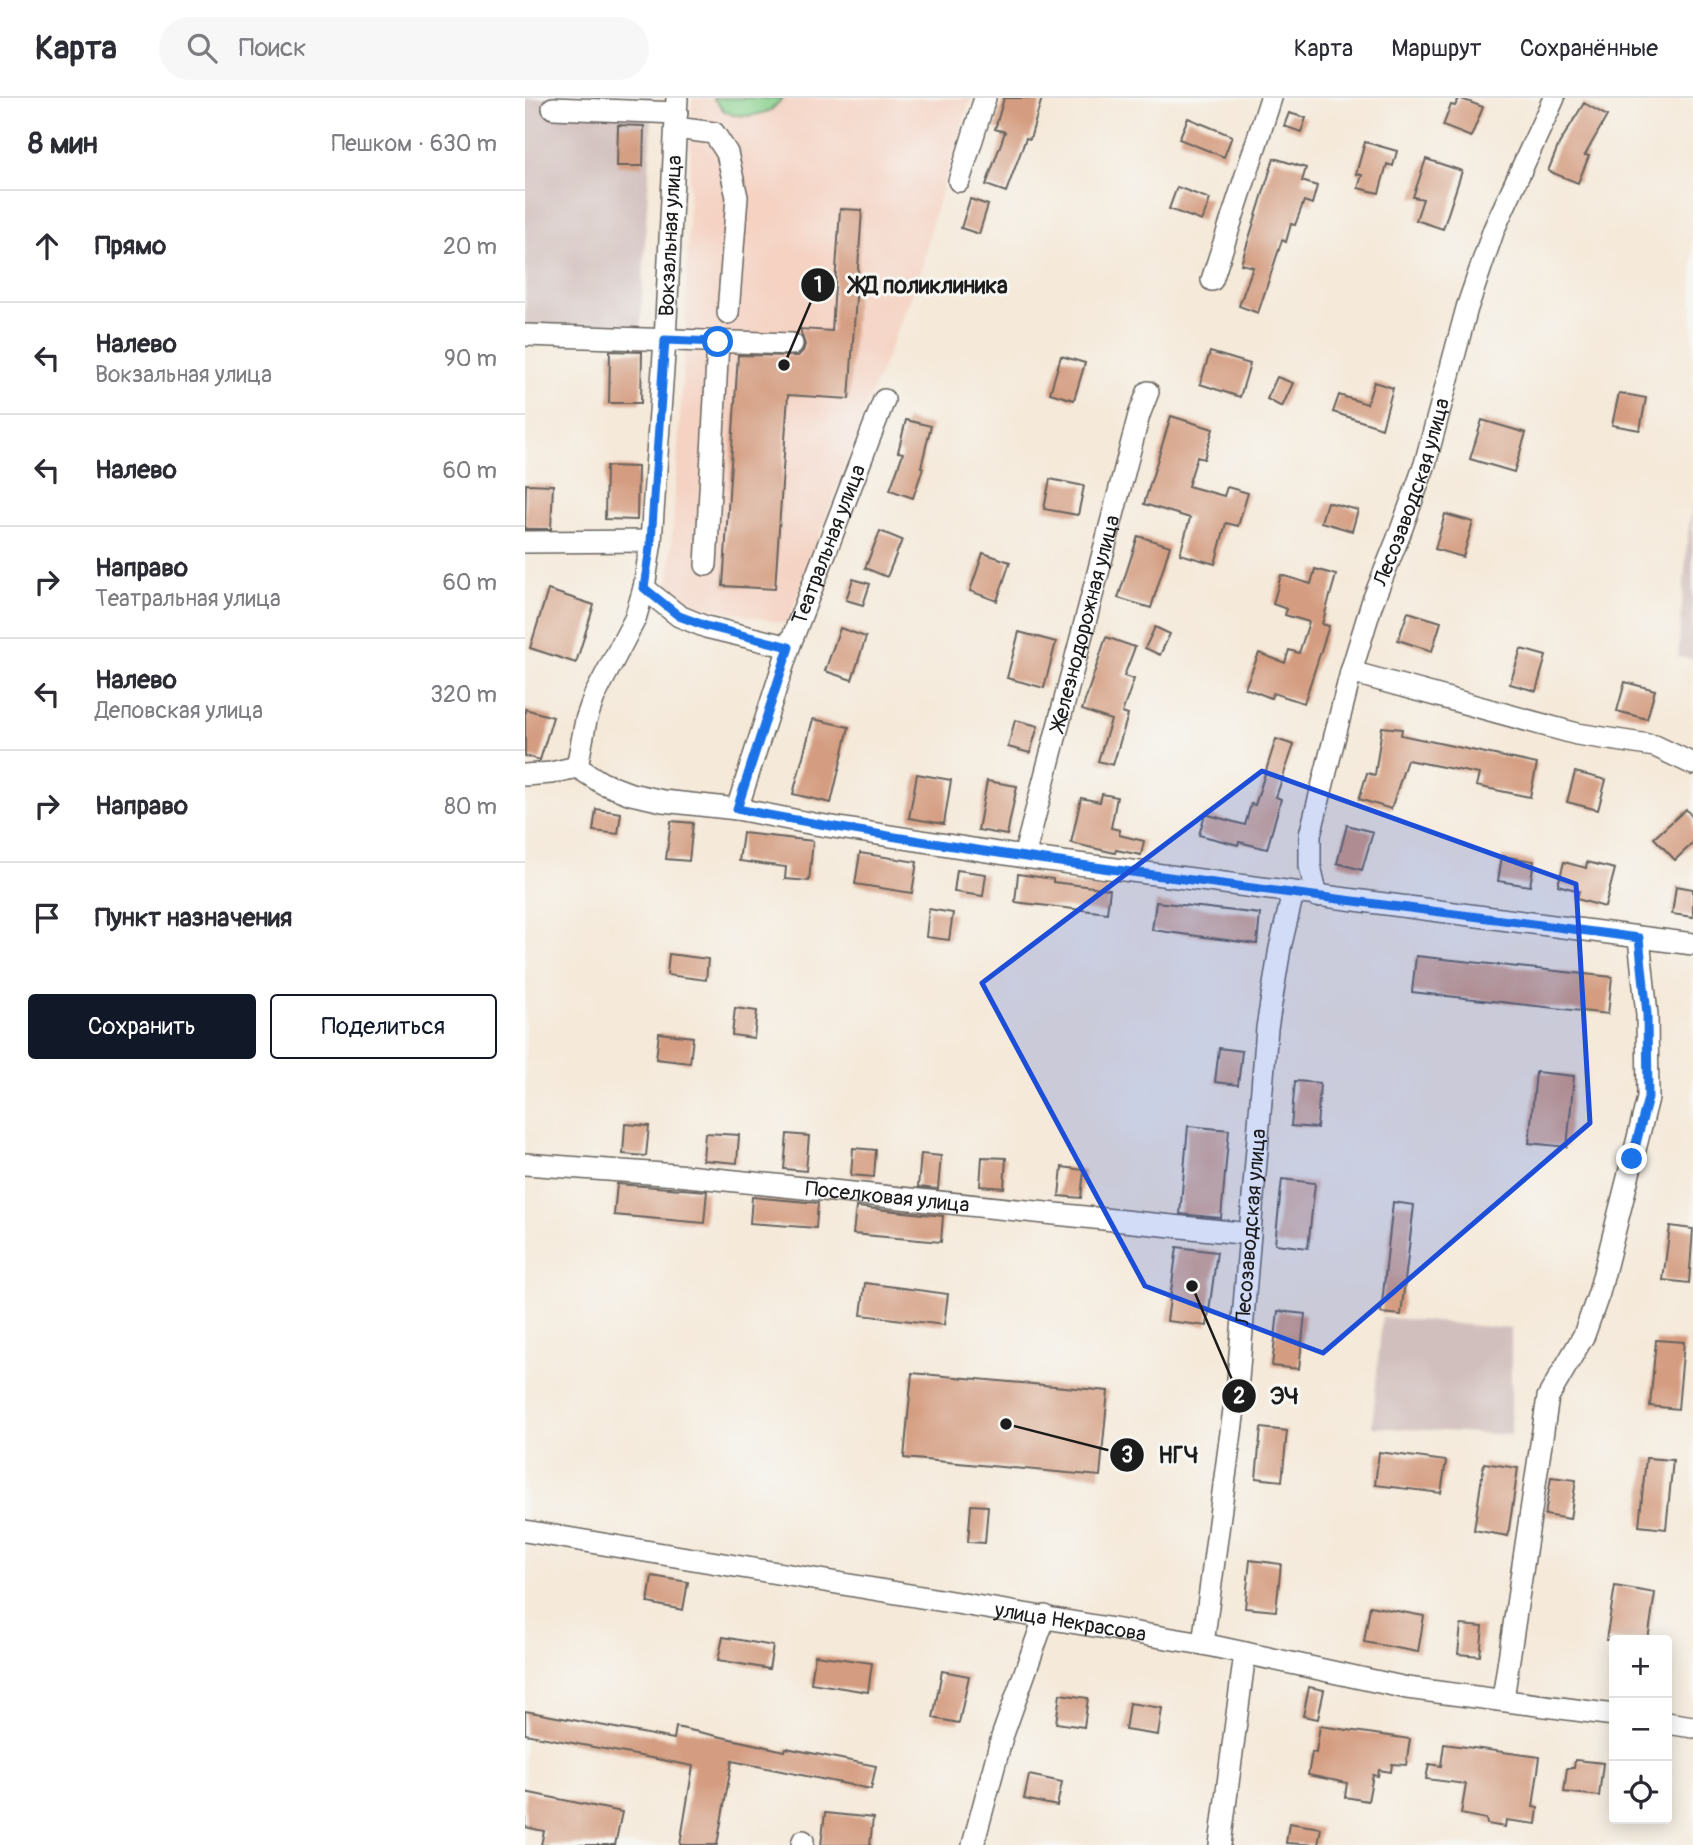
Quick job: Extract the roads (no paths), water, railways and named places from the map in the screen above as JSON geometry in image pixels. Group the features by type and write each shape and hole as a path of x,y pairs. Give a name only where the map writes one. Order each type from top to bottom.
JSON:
{"street":[{"path":"959,181 985,98"},
{"path":"1212,280 1271,98"},
{"name":"Лесозаводская улица","path":"1317,895 1310,866 1310,835 1351,672 1372,603 1401,533 1425,464 1467,308 1494,229 1554,98"},
{"path":"553,108 677,113 713,133 727,153 737,197 728,313"},
{"name":"Вокзальная улица","path":"577,767 586,720 594,697 635,619 644,588 651,541 665,340 677,113"},
{"path":"525,335 792,344"},
{"path":"706,565 718,342"},
{"name":"Железнодорожная улица","path":"1024,857 1139,415 1149,392"},
{"name":"Театральная улица","path":"737,809 789,647 884,400"},
{"path":"525,542 651,541"},
{"path":"644,588 679,616 706,626 789,647"},
{"path":"1351,672 1577,734 1655,746 1693,765"},
{"path":"525,775 577,767 602,783 631,794 663,801 737,809 1024,857 1693,944"},
{"name":"Лесозаводская улица","path":"1203,1644 1238,1378 1267,1028 1280,948 1293,893"},
{"path":"1503,1699 1548,1397 1584,1335 1599,1293 1648,1098 1647,1014 1639,938"},
{"name":"Поселковая улица","path":"525,1164 677,1175 1250,1234"},
{"name":"улица Некрасова","path":"525,1531 1203,1644 1407,1688 1609,1714"},
{"path":"973,1845 1002,1737 1045,1616"},
{"path":"1220,1845 1245,1653"},
{"path":"1672,1724 1693,1727 1693,1720"}],"place":[{"name":"ЖД поликлиника","path":"784,365"},
{"name":"ЭЧ","path":"1192,1286"},
{"name":"НГЧ","path":"1006,1424"}]}
